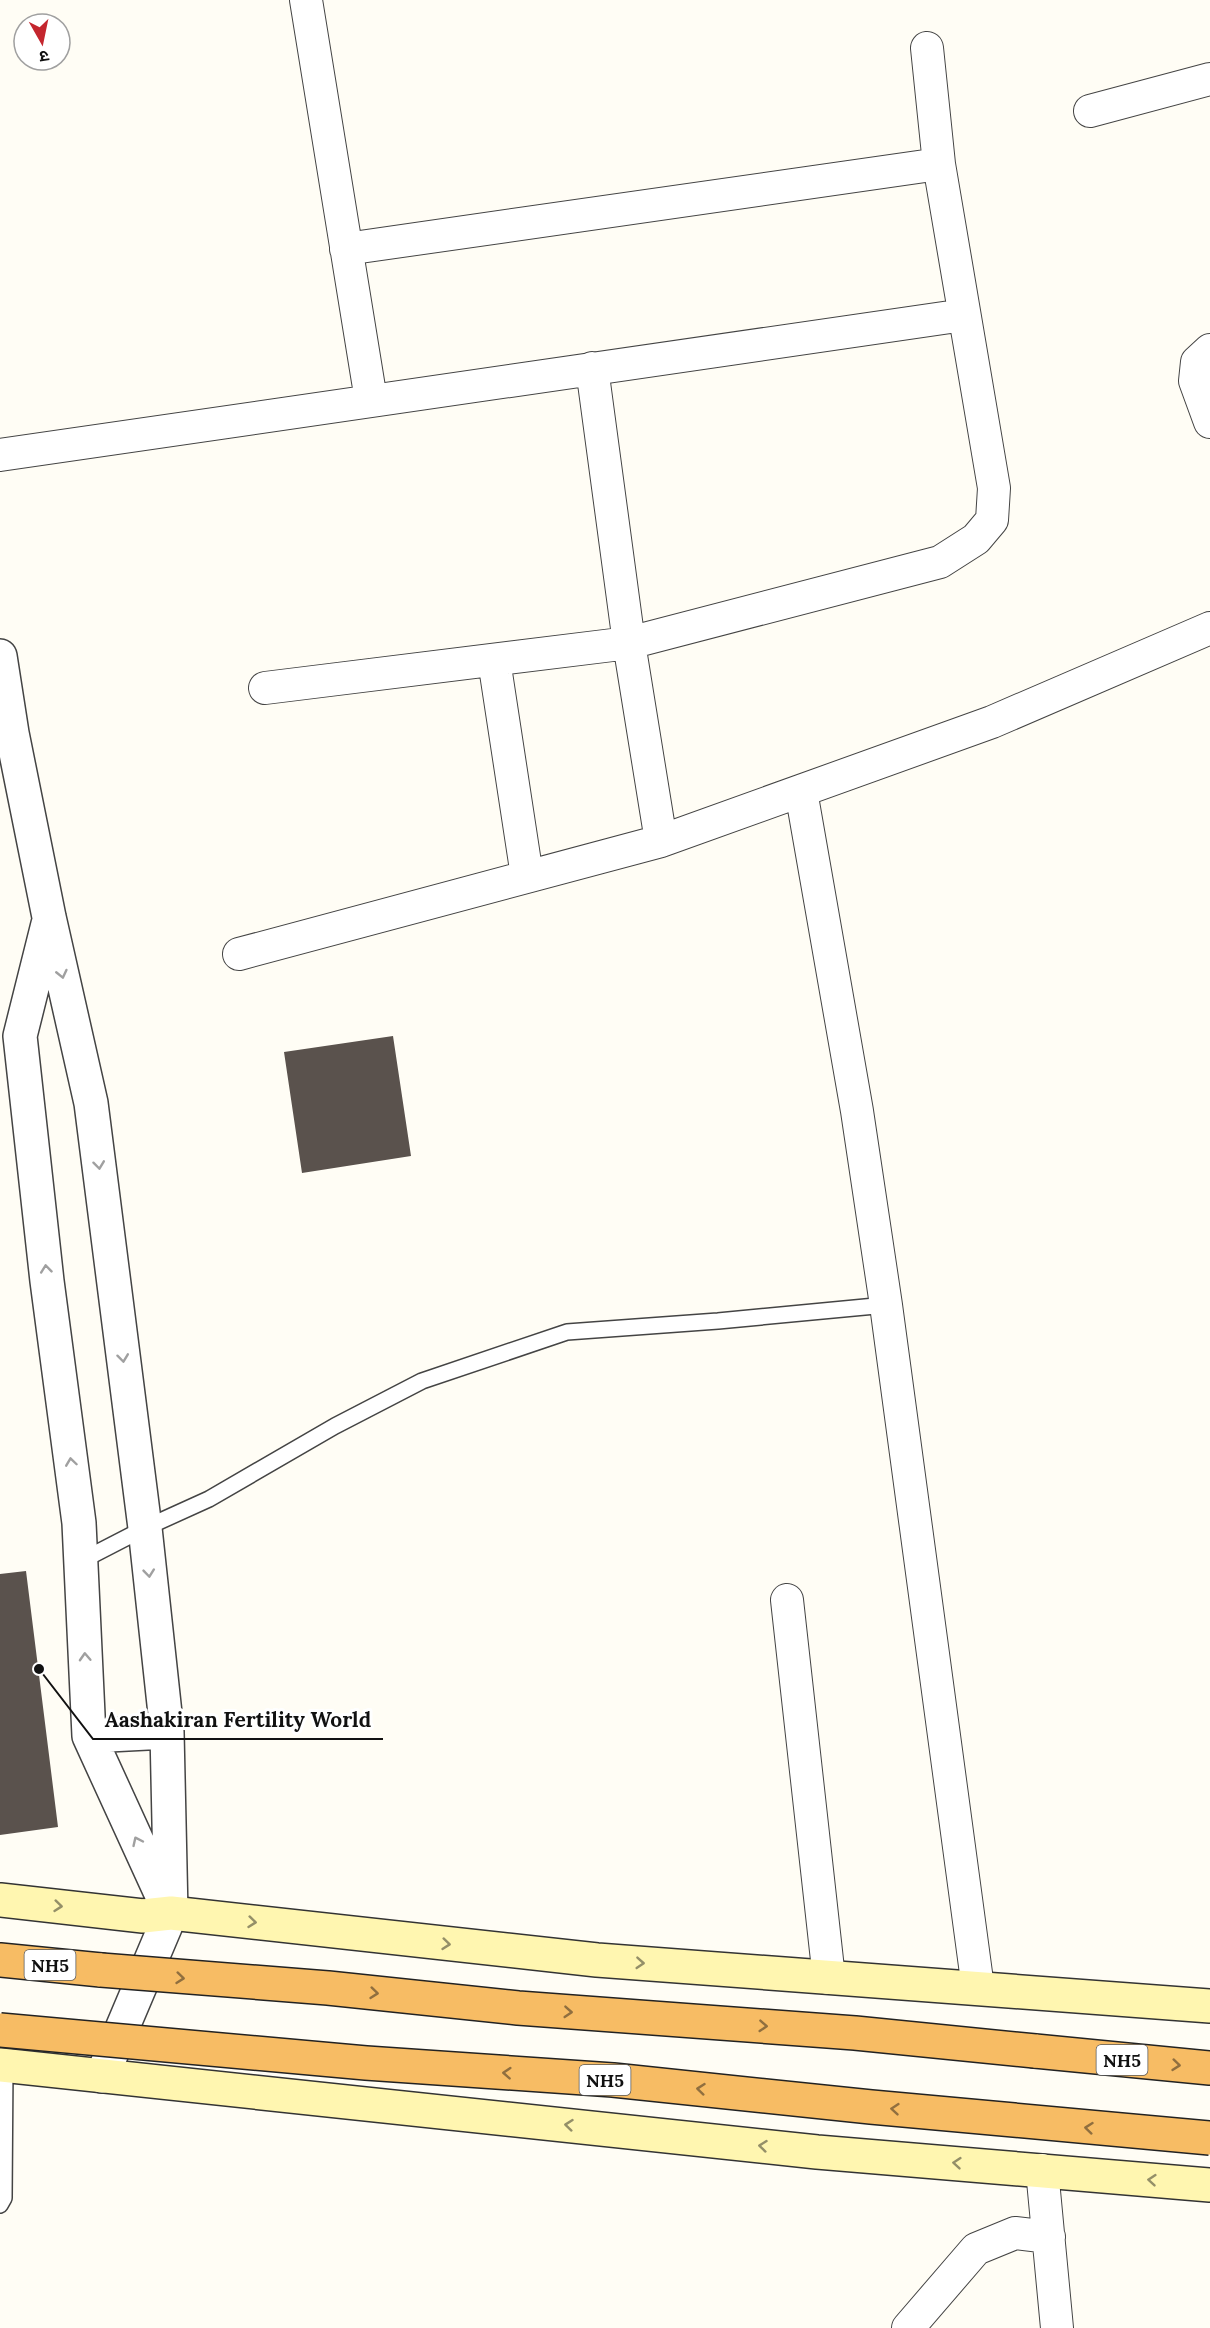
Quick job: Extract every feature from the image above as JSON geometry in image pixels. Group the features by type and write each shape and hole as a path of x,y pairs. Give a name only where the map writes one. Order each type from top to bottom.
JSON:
{"highway":[{"name":"NH5","path":"0,1960 328,1988 518,2008 855,2033 1210,2068"},
{"name":"NH5","path":"0,2030 366,2063 613,2080 871,2107 1210,2138"}],"main road":[{"path":"0,1900 143,1916 171,1913 597,1960 1210,2006"},
{"path":"2,2065 806,2150 1210,2185"}],"street":[{"path":"306,0 371,400"},
{"path":"265,688 629,643 940,562 976,539 992,520 994,488 939,164 927,48"},
{"path":"1090,111 1210,78"},
{"path":"346,249 939,164"},
{"path":"0,455 964,315"},
{"path":"1210,350 1197,362 1195,381 1210,422"},
{"path":"592,368 629,643 661,841"},
{"path":"239,954 661,841 992,722 1210,628"},
{"path":"0,656 12,733 91,1102 145,1528 167,1732 171,1913 102,2076"},
{"path":"494,660 528,876"},
{"path":"801,791 857,1111 886,1305 978,1988"},
{"path":"50,916 20,1035 47,1281 79,1523 89,1736 171,1913"},
{"path":"787,1600 829,1977"},
{"path":"89,1736 167,1732"},
{"path":"1042,2170 1057,2328"},
{"path":"908,2328 976,2249 1015,2233 1049,2236"}],"lane":[{"path":"81,1561 209,1499 335,1426 423,1381 567,1332 886,1305"},
{"path":"0,2205 4,2198 2,2065"}],"building":[{"path":"393,1036 411,1156 302,1173 284,1052"},
{"path":"26,1571 58,1827 0,1835 0,1574"}],"place":[{"name":"Aashakiran Fertility World","path":"39,1669"}]}
